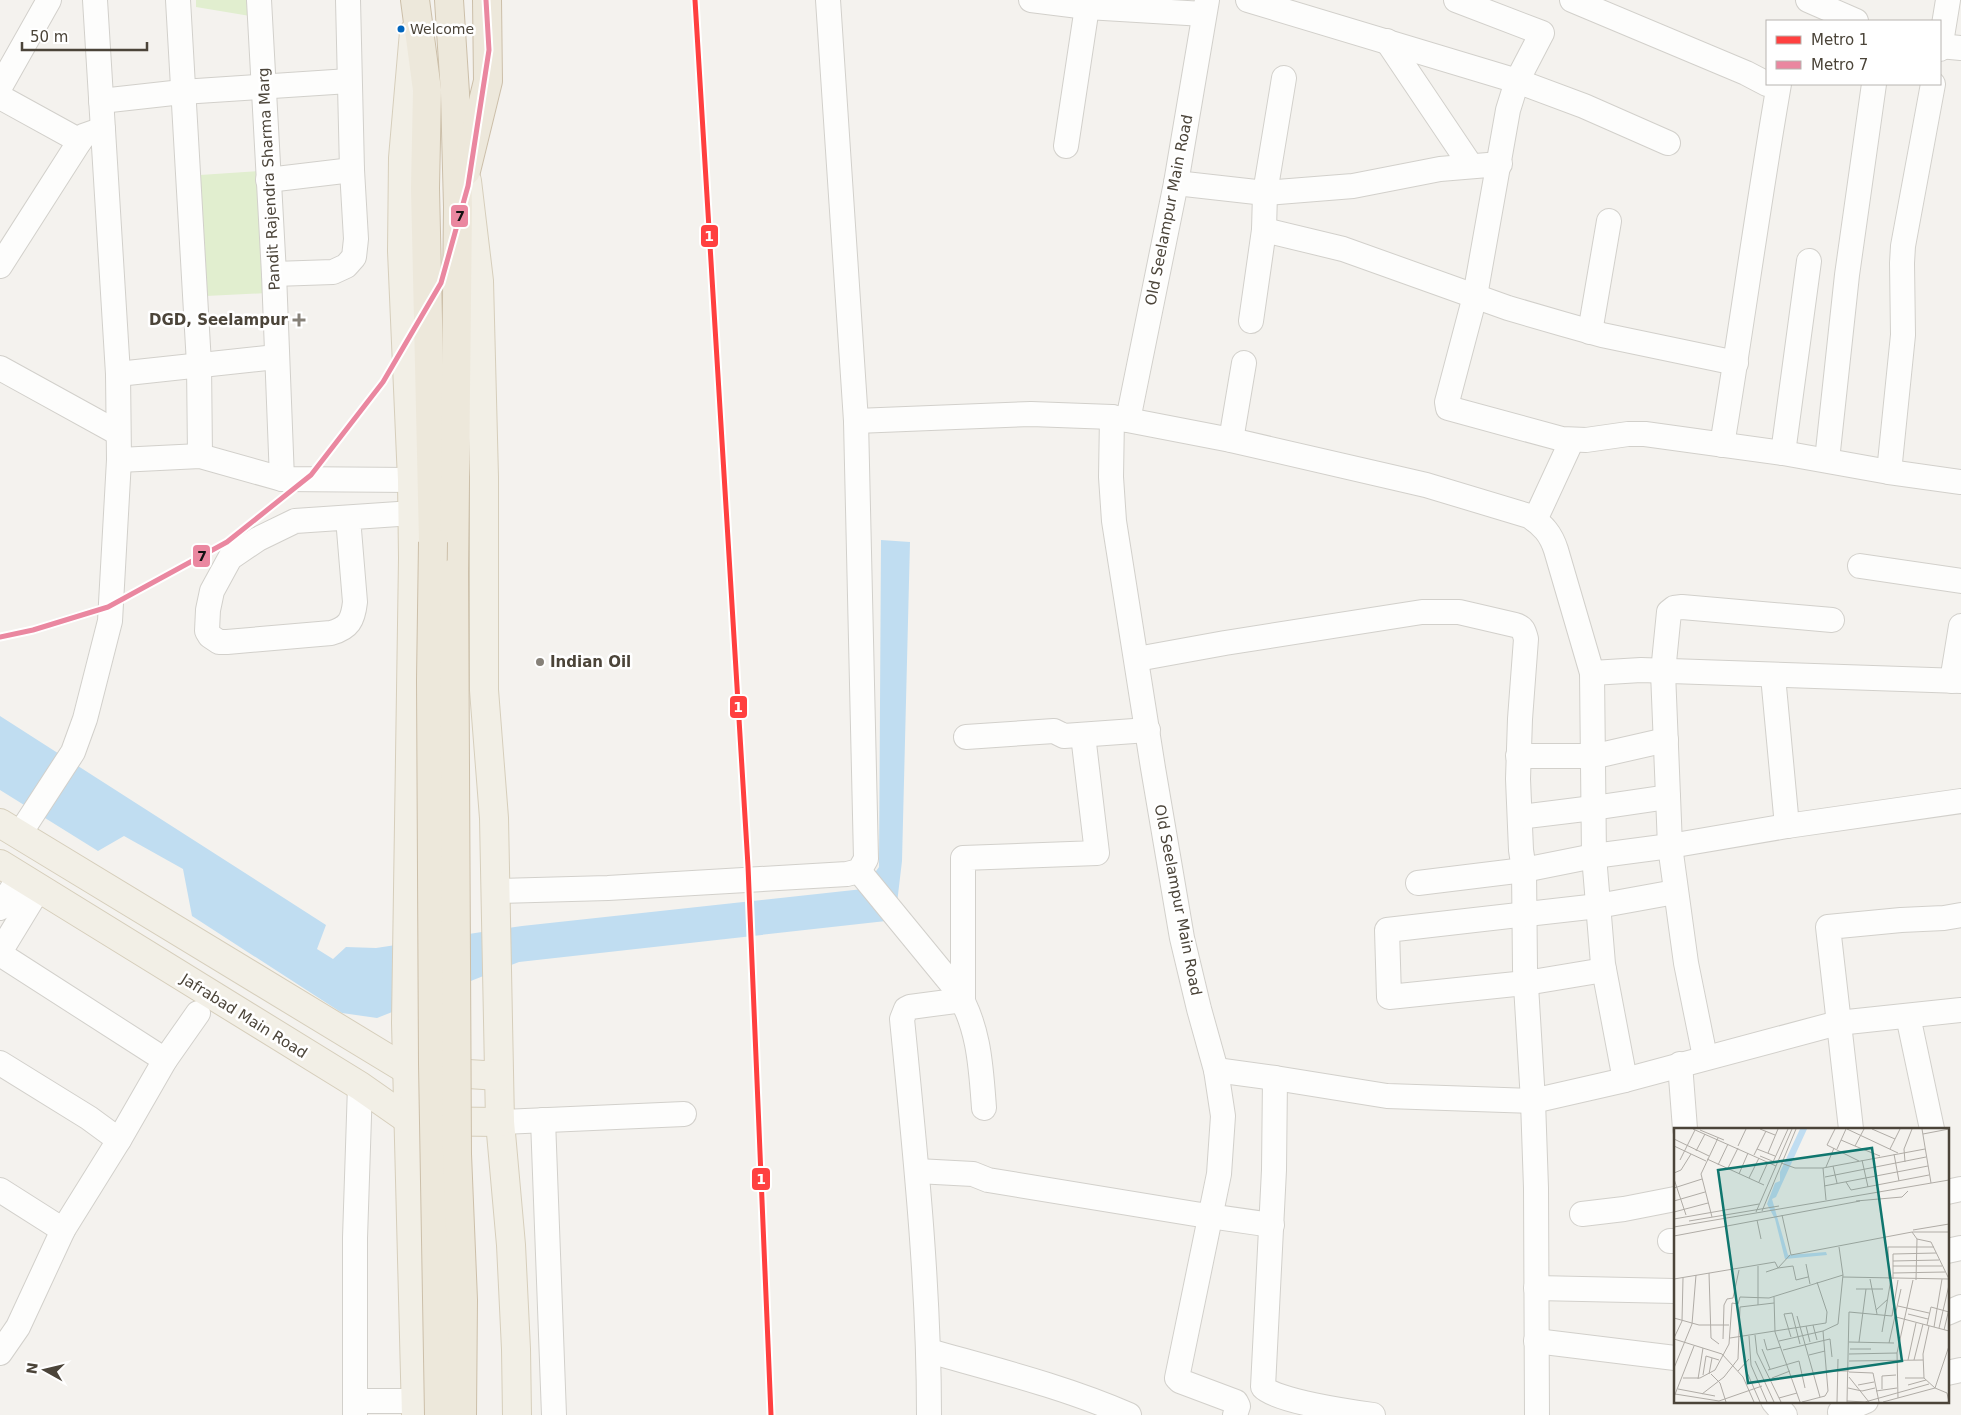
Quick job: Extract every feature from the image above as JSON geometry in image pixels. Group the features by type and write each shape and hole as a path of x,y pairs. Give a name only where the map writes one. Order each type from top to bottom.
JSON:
{"highway":[{"path":"449,0 455,93 458,207 467,257 458,304 454,573 457,1154 463,1300 462,1415"},
{"path":"458,207 488,82 487,0"},
{"path":"415,6 427,90 425,188 433,542 430,680 433,1064 439,1415"}],"main road":[{"path":"415,6 403,158 402,251 413,513 406,1023 416,1408"},
{"path":"455,93 466,171 467,257 479,281 484,477 484,690 493,810 500,1122 511,1245 517,1415"},
{"path":"16,826 407,1070 500,1076"},
{"name":"Jafrabad Main Road","path":"20,876 287,1043 360,1086 410,1121"},
{"path":"410,1121 500,1122"}],"street":[{"path":"0,87 48,0"},
{"path":"16,826 72,752 85,719 110,621 118,460 118,374 95,0"},
{"path":"178,0 199,364 200,456"},
{"name":"Pandit Rajendra Sharma Marg","path":"259,0 274,274 282,479"},
{"path":"274,274 333,272 346,266 354,257 356,239 352,170 348,0"},
{"path":"828,0 856,421 867,849 863,875"},
{"path":"1031,0 1087,7 1205,7"},
{"path":"1248,0 1517,81 1584,106 1668,142"},
{"path":"1456,0 1542,33 1517,81 1508,110 1500,164 1475,296 1447,402 1448,408 1480,418 1572,440 1645,434 1783,453 1888,472 1961,482"},
{"path":"1572,0 1766,82"},
{"path":"1808,0 1854,20"},
{"path":"1941,41 1948,0"},
{"path":"1066,146 1087,7"},
{"name":"Old Seelampur Main Road","path":"1205,7 1176,183 1126,419 1111,477 1114,521 1182,938 1216,1070 1223,1116 1218,1174 1177,1378 1236,1402 1238,1406 1235,1415"},
{"path":"1388,41 1471,166"},
{"path":"1941,47 1961,48"},
{"path":"1251,321 1264,230 1265,193 1284,78"},
{"path":"101,101 264,85 349,80"},
{"path":"1722,445 1769,139 1773,85"},
{"path":"1827,460 1847,276 1874,85"},
{"path":"1888,472 1903,335 1903,246 1933,85"},
{"path":"0,97 80,141"},
{"path":"0,266 83,136 103,129"},
{"path":"1176,183 1265,193 1353,186 1440,169 1500,164"},
{"path":"268,180 352,170"},
{"path":"1590,332 1610,221"},
{"path":"1264,230 1343,249 1508,308 1590,332 1736,363"},
{"path":"1783,453 1810,261"},
{"path":"118,374 276,357"},
{"path":"1231,440 1244,363"},
{"path":"0,368 118,433"},
{"path":"856,421 1031,414 1126,419 1231,440 1426,485 1529,516 1542,524 1552,538 1592,673 1594,856 1598,906 1604,970 1625,1080"},
{"path":"1535,520 1572,440"},
{"path":"118,460 200,456 282,479 412,480"},
{"path":"348,518 355,602 354,614 348,626 331,633 227,642 219,642 210,636 208,617 212,591 230,558 258,539 295,521 413,513"},
{"path":"1860,566 1961,581"},
{"path":"1705,1057 1675,892 1670,846 1663,672 1668,612 1682,606 1832,620"},
{"path":"1137,659 1244,639 1422,612 1459,612 1515,624 1524,631 1526,639 1518,756 1524,870 1526,983 1533,1101 1537,1415"},
{"path":"1592,673 1614,671 1663,672 1956,681 1961,626"},
{"path":"1772,676 1787,826"},
{"path":"966,737 1054,731 1064,736 1148,730"},
{"path":"984,1108 978,1043 963,1000 963,858 1097,853 1083,735"},
{"path":"1518,756 1593,756 1666,740"},
{"path":"1520,817 1668,797"},
{"path":"1418,883 1524,870 1594,856 1961,801"},
{"path":"494,891 608,888 847,874 863,875 963,1000"},
{"path":"0,908 20,876"},
{"path":"20,876 0,953 165,1060"},
{"path":"1604,970 1526,983 1389,997 1387,930 1598,906 1675,892"},
{"path":"1851,1128 1828,927 1961,915"},
{"path":"929,1415 929,1351 921,1207 902,1019 903,1014 910,1007 963,1000"},
{"path":"1216,1070 1387,1096 1533,1101 1625,1080 1705,1057 1838,1023 1961,1010"},
{"path":"0,1353 9,1321 119,1140 165,1060 198,1013"},
{"path":"1908,1016 1932,1128"},
{"path":"0,1062 89,1118 119,1140"},
{"path":"1680,1064 1685,1128"},
{"path":"1276,1078 1272,1225 1263,1387 1271,1393 1315,1405 1374,1415"},
{"path":"360,1086 355,1238 355,1408 416,1408"},
{"path":"500,1122 684,1114"},
{"path":"543,1120 554,1415"},
{"path":"917,1172 973,1174 988,1180 1210,1217 1272,1225"},
{"path":"1948,1191 1961,1189"},
{"path":"0,1190 63,1230"},
{"path":"1582,1214 1624,1209 1674,1199"},
{"path":"1948,1251 1961,1248"},
{"path":"1536,1288 1674,1291"},
{"path":"1948,1313 1961,1308"},
{"path":"1536,1341 1674,1358"},
{"path":"929,1351 1057,1388 1104,1404 1129,1415"},
{"path":"1948,1373 1961,1370"},
{"path":"1775,1402 1785,1415"},
{"path":"1840,1412 1864,1402"},
{"path":"1871,1402 1877,1415"}],"green space":[{"path":"196,0 249,0 250,16 196,7"},
{"path":"259,171 267,293 206,296 200,175"}],"water":[{"path":"881,540 910,542 902,861 895,920 519,962 377,1018 342,1013 192,916 183,869 124,836 98,851 0,790 0,716 326,925 317,949 333,959 346,947 376,948 522,926 863,889 879,867"}],"metro line":[{"name":"7","path":"0,637 33,630 108,607 227,542 311,475 383,382 441,283 468,186 489,50 486,0"},
{"name":"1","path":"695,0 748,866 771,1415"}],"place":[{"name":"Welcome","path":"401,29"},
{"name":"DGD, Seelampur","path":"299,320"},
{"name":"Indian Oil","path":"540,662"}]}
